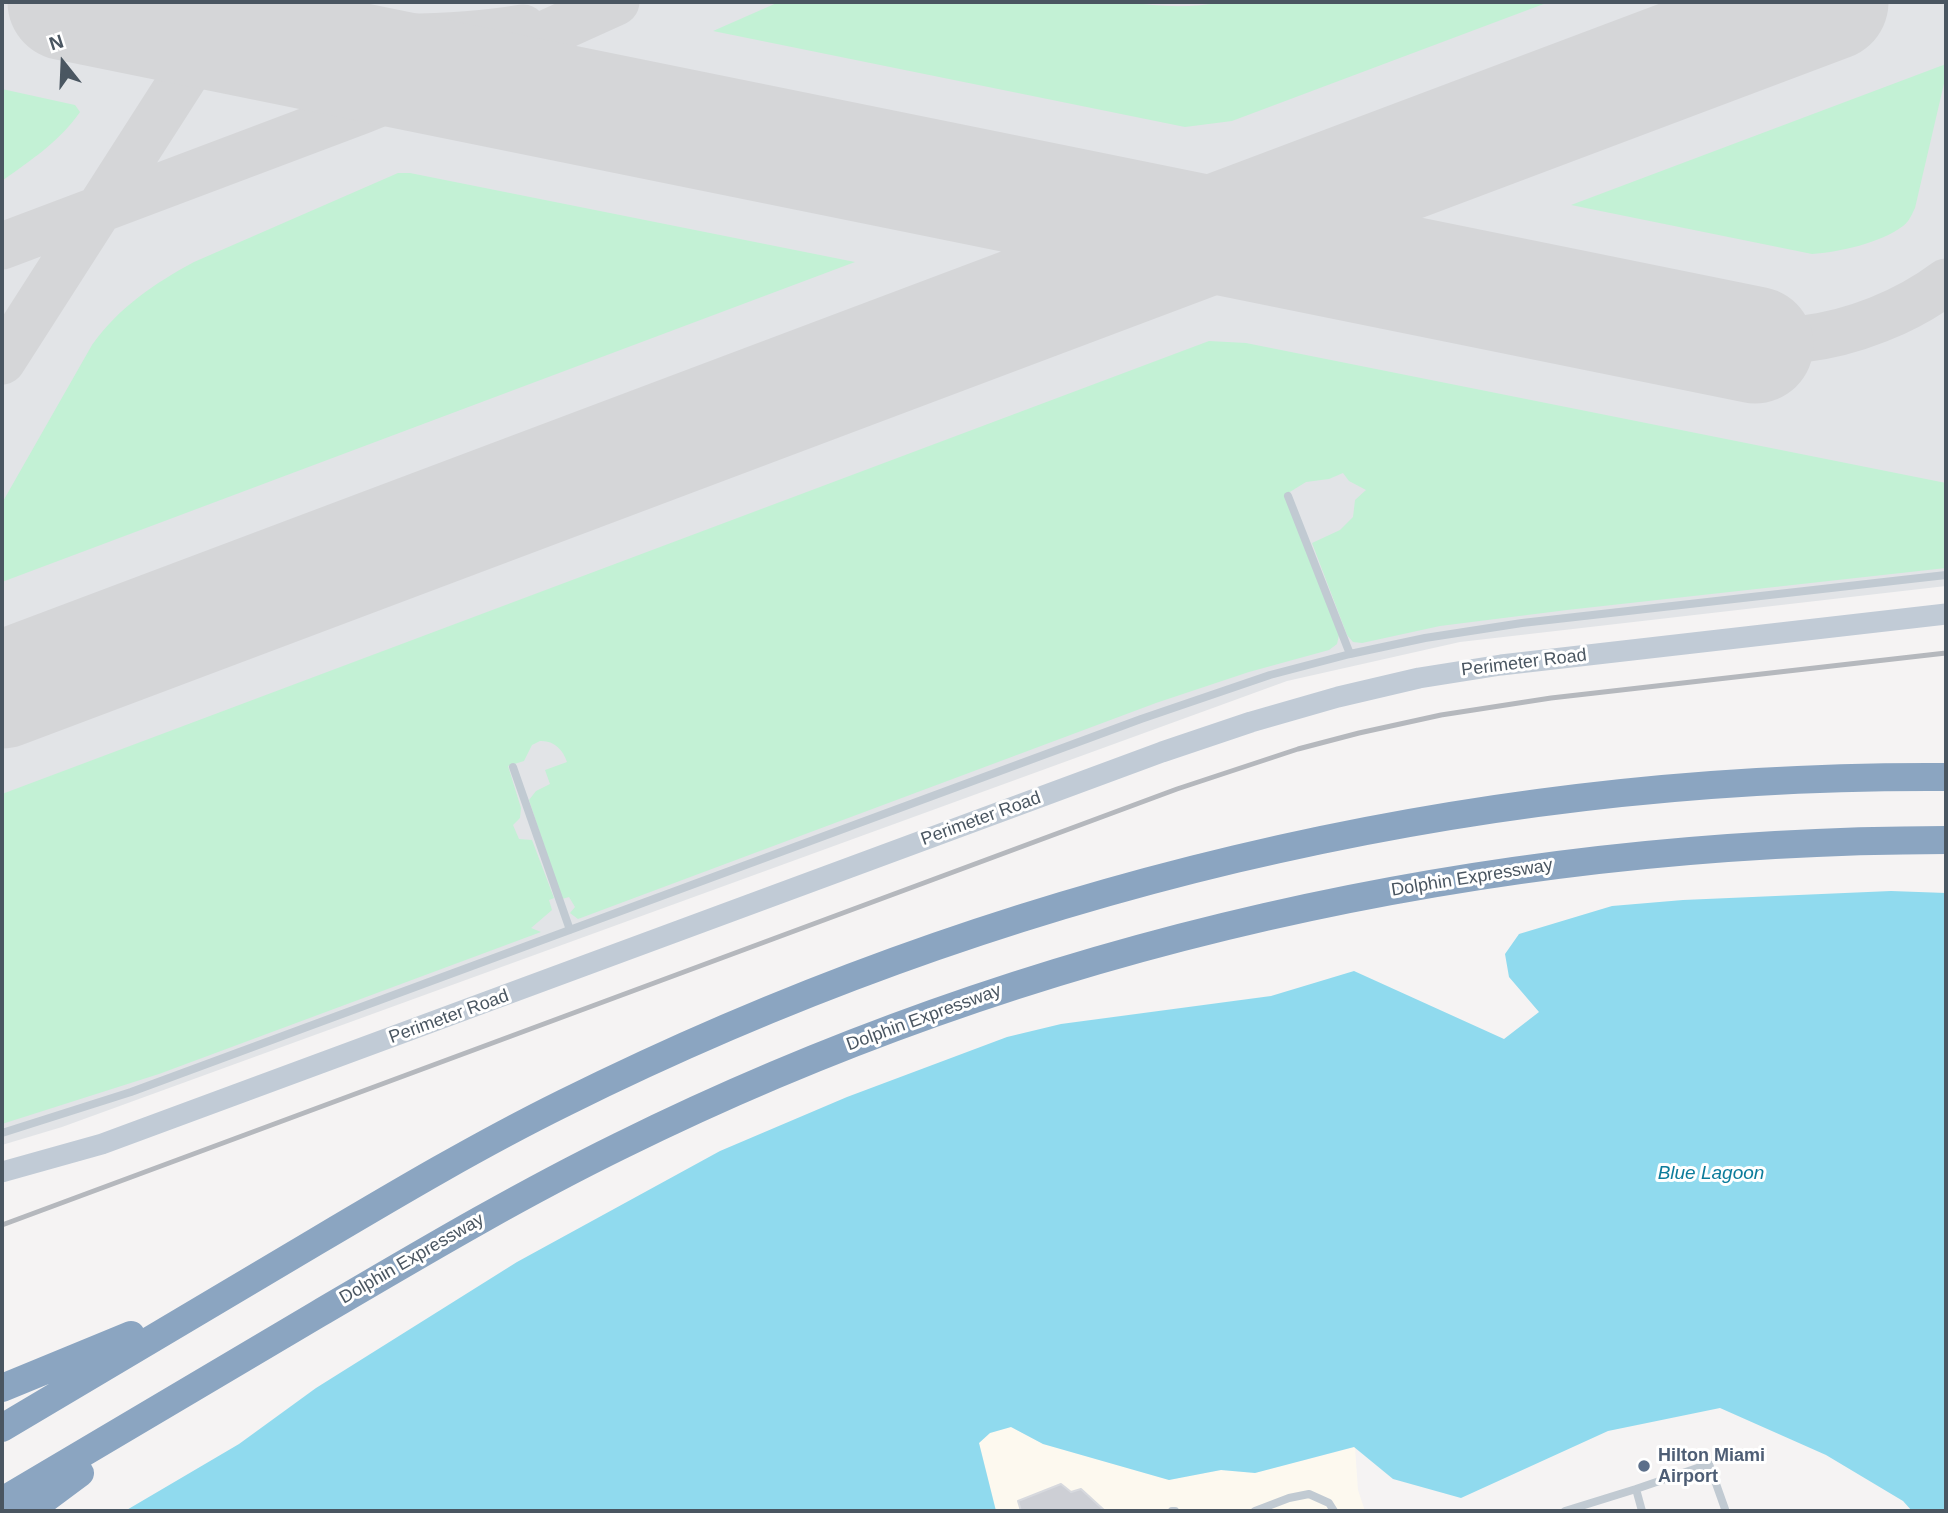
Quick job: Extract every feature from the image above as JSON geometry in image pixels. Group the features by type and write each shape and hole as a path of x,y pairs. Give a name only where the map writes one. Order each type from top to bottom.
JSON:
{"highway":[{"path":"2,1428 462,1157 561,1105 757,1014 860,973 1038,912 1242,856 1438,817 1573,798 1662,789 1784,781 1946,777"},
{"name":"Dolphin Expressway","path":"2,1501 455,1234 622,1145 806,1062 1004,989 1245,921 1434,882 1608,858 1810,842 1946,840"},
{"path":"1810,842 1946,856"},
{"path":"2,1388 221,1297"},
{"path":"29,1511 187,1391"}],"street":[{"name":"Perimeter Road","path":"2,1171 102,1144 1162,752 1338,697 1419,678 1501,664 1946,614"},
{"name":"Perimeter Road","path":"2,1183 49,1160"}],"lane":[{"path":"1288,496 1350,654"},
{"path":"2,1133 131,1093 1218,692 1350,654 1425,638 1512,625 1946,575"},
{"path":"513,767 570,930"},
{"path":"1566,1511 1709,1464 1725,1509"},
{"path":"1636,1489 1642,1511"},
{"path":"1255,1511 1289,1498 1309,1494 1329,1503 1334,1511"}],"shaded area":[{"path":"2,2 1946,2 1946,586 1460,642 1287,681 62,1127 2,1145"},
{"path":"1011,1427 1043,1444 1169,1480 1221,1470 1255,1473 1355,1447 1358,1490 1365,1511 996,1511 979,1443 990,1433"}],"green space":[{"path":"779,2 1127,2 1176,6 1224,2 1549,2 1232,121 1185,127 713,31"},
{"path":"1946,64 1946,75 1915,208 1903,226 1872,242 1812,254 1571,205"},
{"path":"2,89 75,105 80,112 54,141 2,181"},
{"path":"398,173 410,173 855,262 2,582 2,503 92,345 113,319 151,288 194,262"},
{"path":"1209,341 1246,343 1946,483 1946,568 1567,610 1440,626 1362,643 1353,642 1347,635 1312,543 1340,530 1353,517 1355,500 1366,490 1349,481 1343,473 1329,479 1306,482 1285,495 1339,635 1337,644 1329,650 1249,672 1156,703 578,919 570,913 575,907 569,897 562,899 529,800 536,791 550,784 545,770 567,762 557,746 540,741 532,745 524,761 508,766 521,808 520,818 513,825 519,839 532,840 554,898 549,900 552,910 531,928 541,932 159,1074 2,1124 2,794"}],"water":[{"name":"Blue Lagoon","path":"1891,891 1946,893 1946,1511 1912,1511 1903,1501 1826,1455 1720,1408 1608,1431 1461,1498 1393,1479 1354,1447 1255,1473 1221,1470 1169,1480 1043,1444 1011,1427 990,1433 979,1443 996,1511 125,1511 239,1444 316,1388 517,1262 720,1151 847,1097 1007,1037 1061,1024 1271,996 1354,971 1504,1039 1539,1012 1509,977 1505,954 1519,934 1612,906 1683,900"}],"building":[{"path":"1061,1484 1071,1492 1081,1489 1105,1511 1021,1511 1018,1501"}],"taxiway":[{"path":"2,361 232,2"},
{"path":"2,246 363,110 501,54 616,2"},
{"path":"1734,38 1769,21 1796,2"},
{"path":"213,31 408,37 523,28"},
{"path":"1727,339 1784,341 1841,332 1896,312 1946,282"}],"runway":[{"path":"66,2 1755,345"},
{"path":"2,690 1830,2"}],"railway":[{"path":"2,1225 1177,789 1298,749 1441,715 1551,698 1946,653"}],"place":[{"name":"Hilton Miami Airport","path":"1644,1466"}]}
